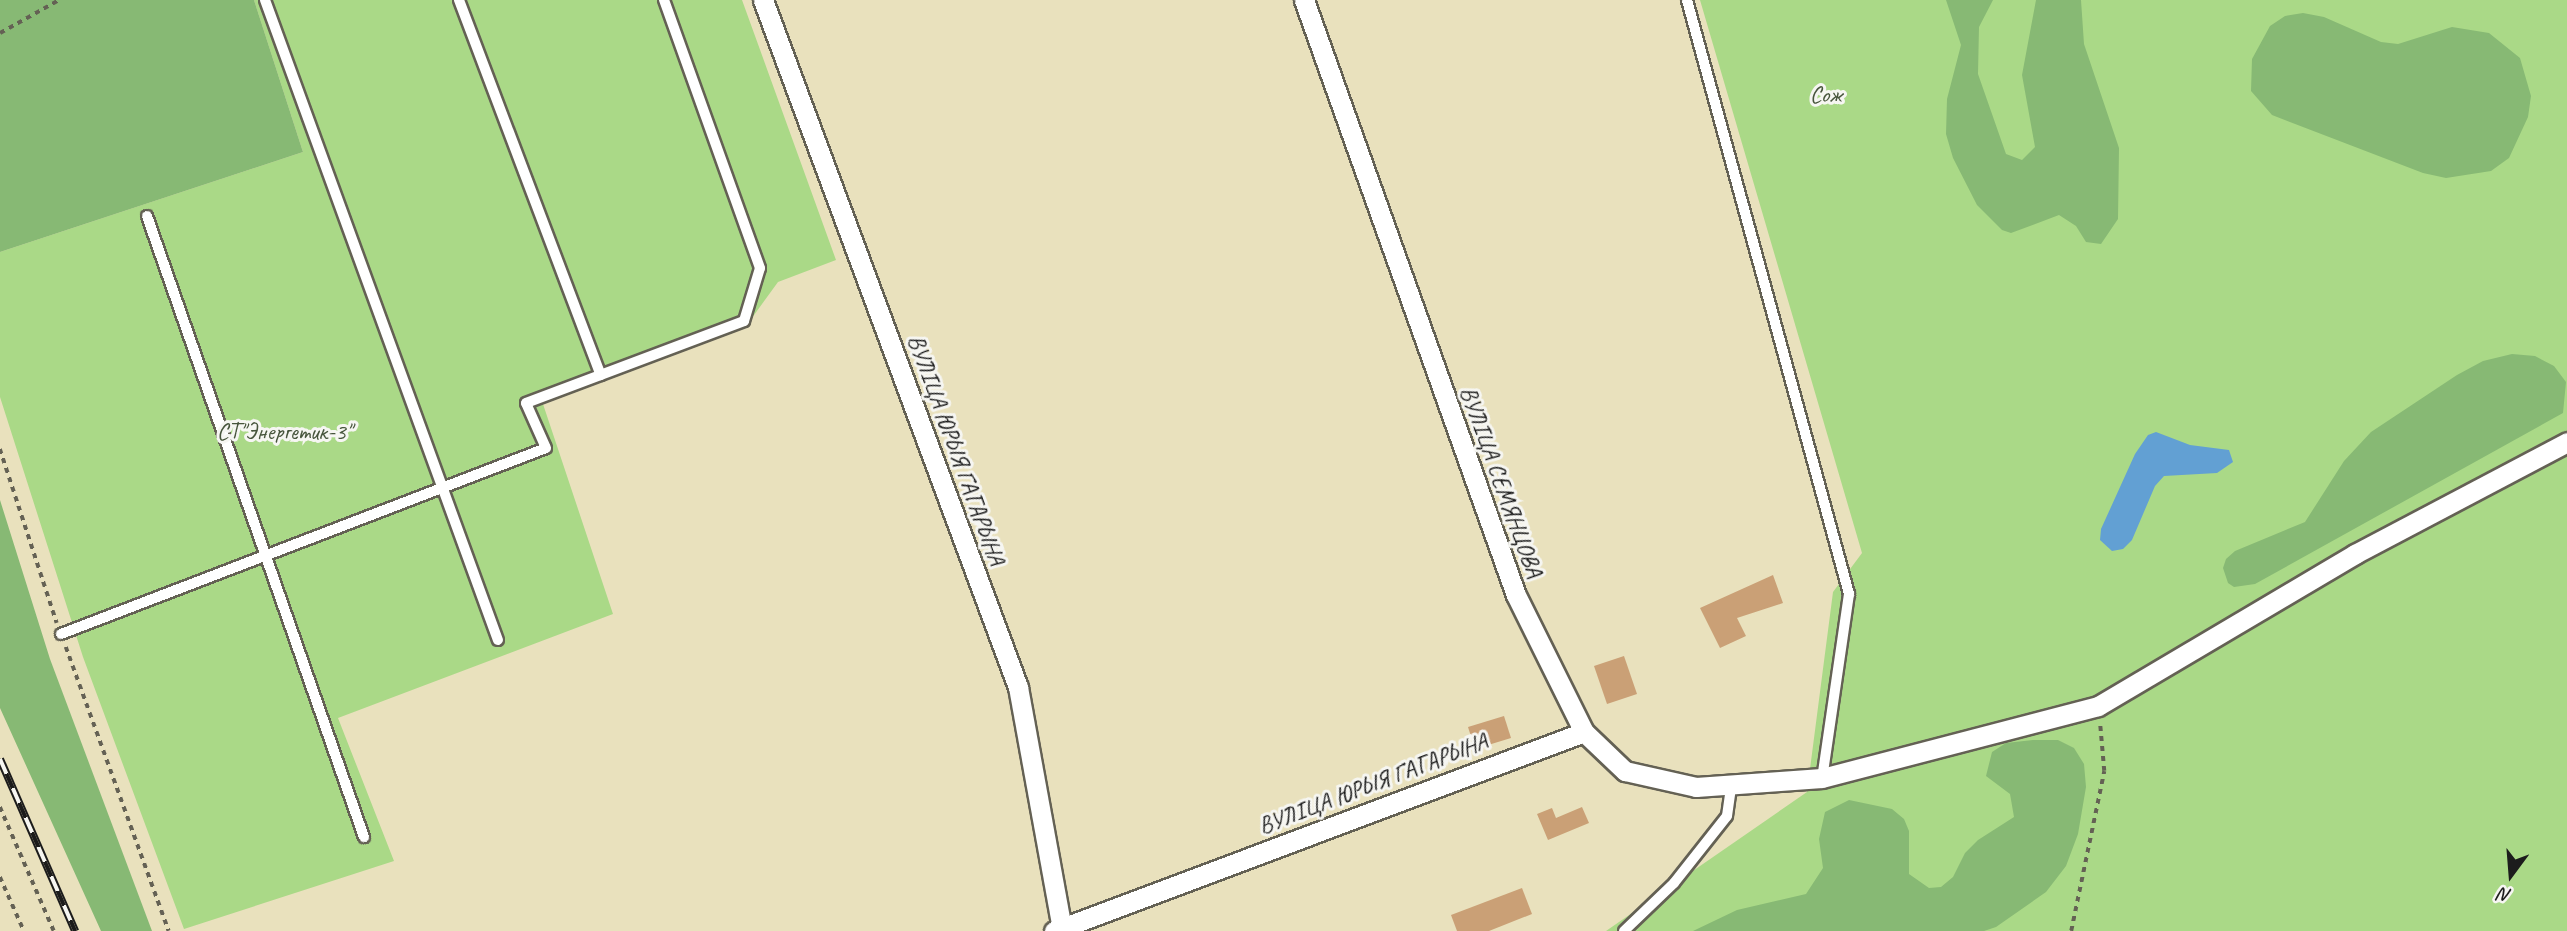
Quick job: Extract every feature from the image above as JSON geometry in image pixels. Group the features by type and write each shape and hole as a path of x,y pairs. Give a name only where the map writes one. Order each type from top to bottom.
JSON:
{"street":[{"name":"ВУЛІЦА ЮРЫЯ ГАГАРЫНА","path":"763,0 1018,687 1058,930 1584,732"},
{"name":"ВУЛІЦА СЕМЯНЦОВА","path":"1304,0 1516,595 1584,732 1625,771 1696,787 1731,787 1822,778 2098,706 2355,554 2567,442"}],"lane":[{"path":"265,0 498,640"},
{"path":"459,0 601,375"},
{"path":"61,634 546,448 526,403 744,321 760,268 664,0"},
{"path":"1687,0 1849,594 1822,778"},
{"path":"148,216 365,837"},
{"path":"1624,931 1675,883 1727,816 1731,787"}],"path":[{"path":"0,33 59,0"},
{"path":"0,449 61,634 169,931"},
{"path":"2071,931 2104,771 2098,706"},
{"path":"0,807 54,931"},
{"path":"0,877 24,931"}],"green space":[{"path":"0,0 254,0 303,152 0,252"},
{"name":"СТ\"Энергетик-3\"","path":"254,0 742,0 836,260 778,282 749,322 543,404 613,614 338,718 394,861 184,929 83,657 0,397 0,252 303,152"},
{"name":"Сож","path":"1700,0 2567,0 2567,931 1606,931 1807,792 1833,592 1862,553"},
{"path":"1946,0 1993,0 1979,27 1978,74 2006,154 2022,160 2035,147 2022,75 2036,0 2081,0 2084,44 2119,148 2118,219 2101,244 2086,242 2076,226 2059,215 2011,233 2002,230 1977,205 1953,158 1946,134 1947,99 1961,45"},
{"path":"2303,13 2324,17 2381,42 2398,44 2452,27 2489,33 2520,58 2531,96 2528,117 2509,158 2491,171 2446,178 2423,173 2272,115 2251,91 2252,59 2270,26 2285,16"},
{"path":"2512,354 2535,356 2554,366 2566,382 2563,413 2255,584 2234,587 2228,583 2223,568 2226,559 2235,551 2305,522 2344,461 2371,432 2457,375 2483,361"},
{"path":"0,500 50,659 152,931 101,931 0,708"},
{"path":"2058,740 2074,748 2084,764 2086,787 2078,834 2066,866 2046,892 1996,927 1984,931 1693,931 1737,910 1806,894 1823,868 1819,839 1825,812 1849,800 1892,809 1904,819 1909,831 1909,874 1929,888 1941,887 1953,877 1965,853 1978,840 2014,817 2010,794 1986,776 1992,752 2006,743"}],"water":[{"path":"2156,432 2190,445 2229,450 2233,462 2217,473 2164,476 2155,486 2132,540 2123,549 2112,551 2100,540 2101,529 2135,454 2148,435"}],"building":[{"path":"1773,575 1783,603 1737,618 1746,636 1720,648 1700,608"},
{"path":"1624,656 1637,694 1607,704 1594,666"},
{"path":"1504,716 1511,738 1475,749 1468,727"},
{"path":"1582,807 1589,823 1548,840 1537,814 1552,808 1556,818"},
{"path":"1522,888 1532,914 1489,931 1457,931 1451,915"}],"railway":[{"path":"0,759 75,931"}]}
